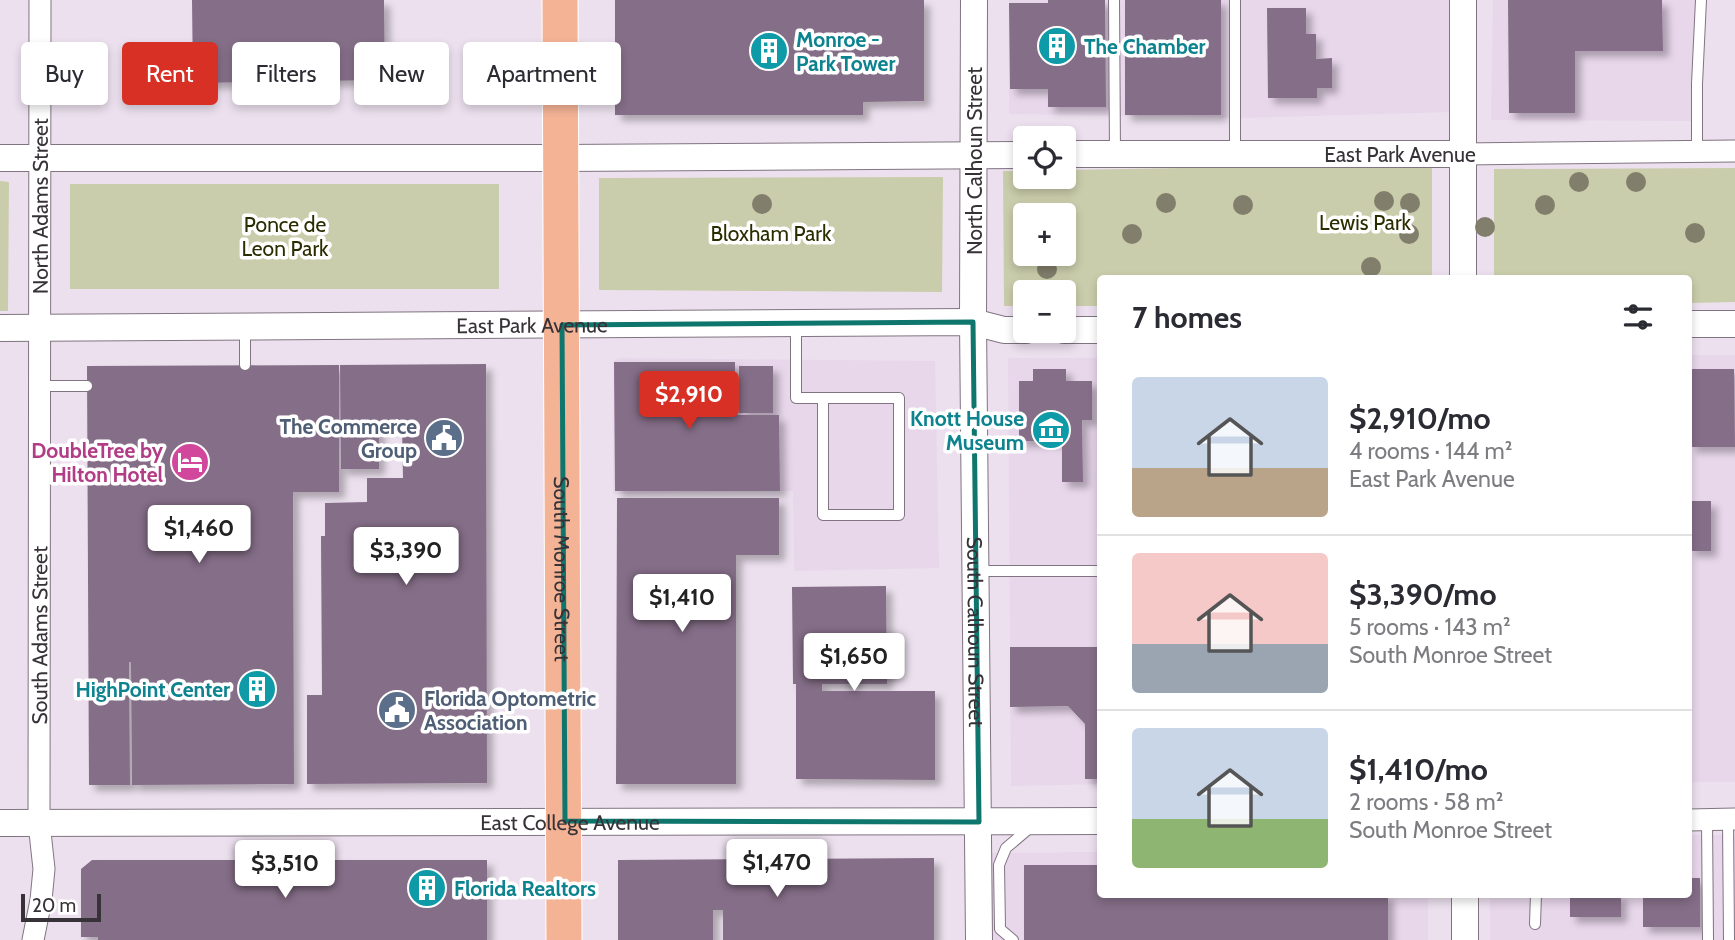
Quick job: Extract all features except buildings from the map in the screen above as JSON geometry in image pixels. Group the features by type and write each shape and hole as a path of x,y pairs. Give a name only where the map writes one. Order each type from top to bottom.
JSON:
{"main road":[{"name":"South Monroe Street","path":"560,0 564,940"}],"street":[{"name":"North Adams Street","path":"38,328 40,0"},
{"name":"North Calhoun Street","path":"974,0 974,322"},
{"path":"1463,0 1463,275"},
{"name":"East Park Avenue","path":"1076,155 1735,151"},
{"path":"0,158 1013,155"},
{"name":"East Park Avenue","path":"0,328 974,322 1013,330"},
{"name":"South Calhoun Street","path":"974,322 979,940"},
{"path":"1692,324 1735,324"},
{"name":"South Adams Street","path":"33,940 44,869 39,822 38,328"},
{"path":"1076,330 1097,330"},
{"name":"East College Avenue","path":"0,822 1097,821"},
{"path":"1465,898 1465,940"}],"lane":[{"path":"1114,0 1115,154"},
{"path":"1235,0 1235,154"},
{"path":"1697,152 1701,0"},
{"path":"796,323 796,398 899,398 900,515 823,515 823,399"},
{"path":"245,327 245,365"},
{"path":"38,386 87,386"},
{"path":"976,571 1097,571"},
{"path":"1708,940 1715,819"},
{"path":"1715,819 1729,940"},
{"path":"1013,940 1000,929 999,865 1006,848 1037,822"},
{"path":"1535,924 1536,898"}],"highlighted area":[{"path":"973,322 979,822 565,821 562,325"}],"shaded area":[{"path":"1009,0 1449,0 1451,112 1247,118 1009,114"},
{"path":"1493,0 1696,0 1695,121 1491,120"},
{"path":"1692,355 1735,355 1735,782 1692,782"},
{"path":"619,358 935,361 939,568 794,571 793,491 613,494 614,361"},
{"path":"1008,358 1097,358 1097,784 1011,786"},
{"path":"1692,835 1735,835 1735,940 1490,940 1490,898 1692,898"},
{"path":"1097,852 1097,898 1428,898 1428,940 991,940 989,853"}],"green space":[{"name":"Lewis Park","path":"1432,164 1432,275 1097,275 1097,306 1076,306 1076,280 1013,280 1013,306 1004,306 1003,171 1013,171 1013,189 1076,189 1076,170"},
{"path":"1735,168 1735,302 1692,303 1692,275 1494,275 1494,169"},
{"name":"Bloxham Park","path":"943,177 942,292 599,290 599,178"},
{"path":"0,181 9,182 8,311 0,311"},
{"name":"Ponce de Leon Park","path":"70,184 499,184 499,289 70,289"}],"place":[{"name":"The Chamber","path":"1057,46"},
{"name":"Monroe - Park Tower","path":"769,51"},
{"name":"Knott House Museum","path":"1051,430"},
{"name":"The Commerce Group","path":"444,438"},
{"name":"DoubleTree by Hilton Hotel","path":"190,462"},
{"name":"HighPoint Center","path":"257,689"},
{"name":"Florida Optometric Association","path":"397,710"},
{"name":"Florida Realtors","path":"427,888"}]}
